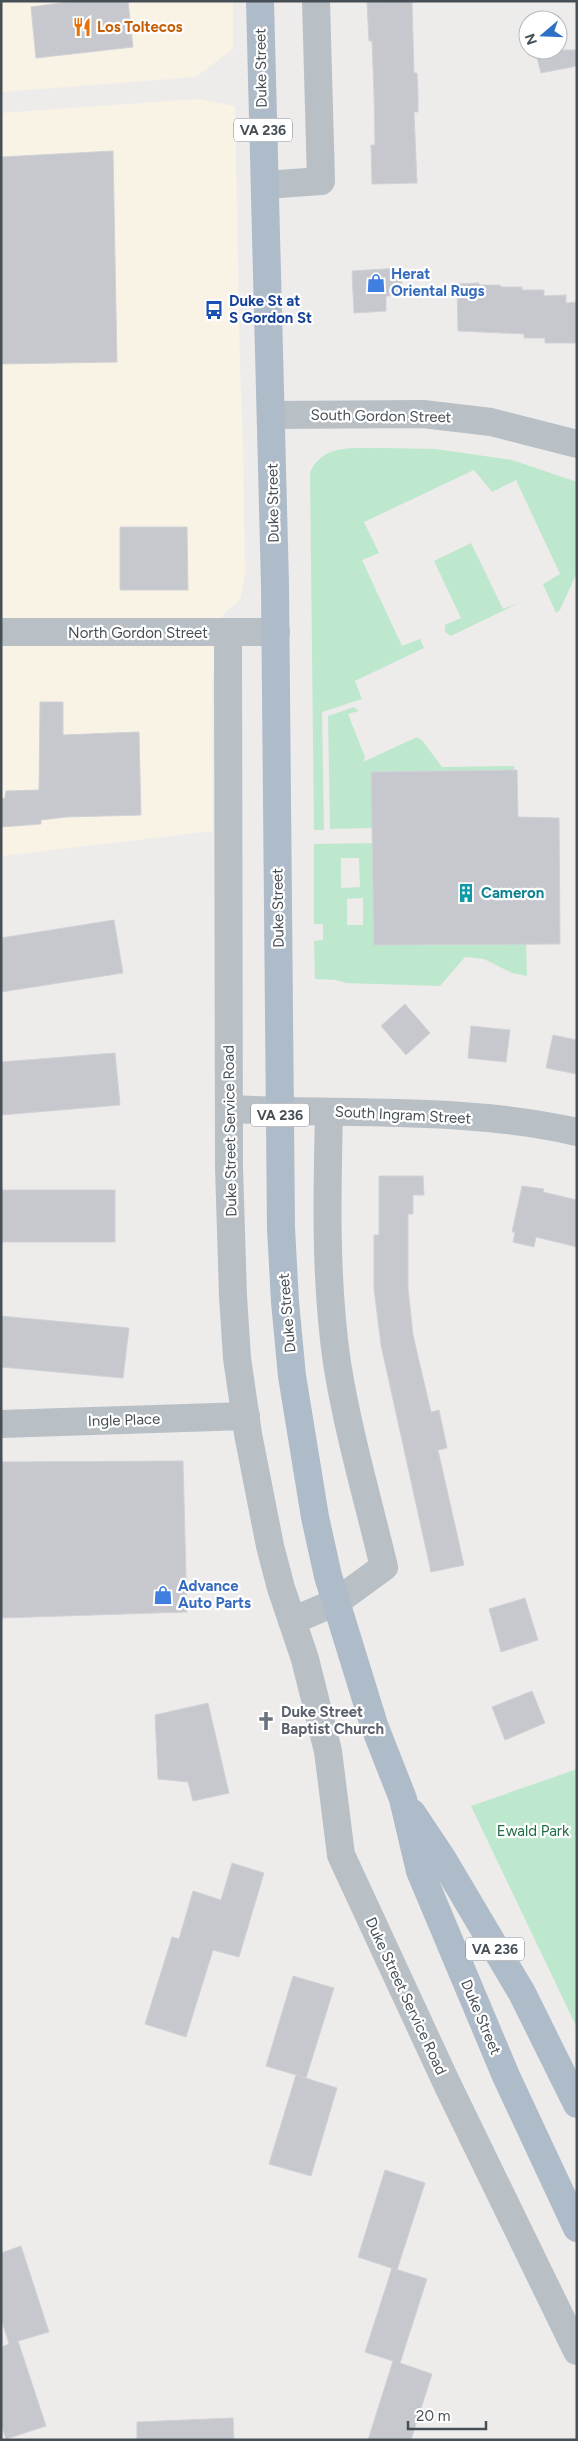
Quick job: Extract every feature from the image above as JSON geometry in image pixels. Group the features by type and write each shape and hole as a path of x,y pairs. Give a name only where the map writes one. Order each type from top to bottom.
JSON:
{"main road":[{"name":"Duke Street","path":"260,1 272,414 276,632 281,1228 292,1376 315,1517 336,1602 374,1725 403,1799 420,1872 506,2076 577,2228"},
{"name":"Duke Street","path":"403,1799 442,1858 522,1993 577,2104"}],"street":[{"path":"265,185 321,181 316,1"},
{"name":"South Gordon Street","path":"272,414 422,414 491,422 577,444"},
{"name":"North Gordon Street","path":"1,632 228,634 276,632"},
{"name":"Duke Street Service Road","path":"228,634 229,1109 233,1296 237,1358 270,1546 305,1659 328,1751 341,1856 442,2072 577,2351"},
{"name":"South Ingram Street","path":"229,1109 280,1112 411,1113 548,1125 577,1132"},
{"path":"292,1621 336,1602 384,1567 351,1432 338,1364 331,1310 327,1192 329,1112"},
{"name":"Ingle Place","path":"1,1424 246,1416"}],"shaded area":[{"path":"1,1 233,1 233,49 196,77 1,92"},
{"path":"198,99 235,106 243,443 245,575 240,600 223,614 212,681 213,831 1,856 1,113"}],"green space":[{"path":"351,448 436,449 512,460 577,482 577,572 560,610 556,613 543,584 560,574 516,480 492,492 474,470 364,522 379,553 362,560 402,646 420,639 424,648 355,681 362,699 322,712 324,830 314,830 310,473 315,463 331,452"},
{"path":"471,543 503,609 521,602 451,636 445,632 445,625 461,618 434,561"},
{"path":"354,707 359,711 348,714 365,757 363,762 417,737 422,740 442,767 514,766 514,770 372,772 372,828 330,829 328,716"},
{"path":"373,843 526,944 527,976 512,973 484,959 465,957 440,986 346,983 336,980 315,979 314,941 323,940 323,924 314,924 314,844","holes":["341,858 359,858 360,887 341,888","363,898 363,925 347,925 347,899"]},
{"name":"Ewald Park","path":"577,1769 577,2028 471,1806"}],"building":[{"name":"Los Toltecos","path":"75,1 128,1 133,47 36,58 31,7"},
{"path":"412,1 414,73 417,73 418,92 418,112 414,112 417,183 372,184 371,145 375,145 374,93 372,41 369,41 367,2"},
{"path":"568,50 577,50 577,66 541,73 538,60 568,60"},
{"path":"113,151 117,362 1,364 1,157"},
{"path":"401,268 402,295 386,296 386,311 354,313 352,271"},
{"path":"479,283 479,285 522,287 522,290 544,290 544,296 566,295 566,303 577,302 577,343 545,343 545,338 524,338 524,334 458,331 457,284"},
{"path":"120,527 187,527 188,590 120,590"},
{"path":"40,702 63,702 63,735 139,732 141,815 66,817 41,820 41,824 1,827 1,799 5,798 6,791 39,790"},
{"name":"Cameron","path":"517,770 518,817 559,818 560,944 374,945 371,772"},
{"path":"114,920 123,973 1,992 1,938"},
{"path":"405,1004 430,1033 406,1055 381,1026"},
{"path":"471,1026 510,1030 506,1062 468,1058"},
{"path":"553,1035 577,1040 577,1074 546,1068"},
{"path":"115,1053 120,1105 1,1115 1,1062"},
{"path":"379,1176 423,1176 424,1195 413,1195 413,1214 408,1214 408,1288 413,1335 431,1412 439,1410 447,1448 438,1450 464,1565 431,1572 381,1345 374,1289 374,1235 379,1235"},
{"path":"522,1186 544,1189 543,1192 577,1200 577,1247 536,1237 534,1247 513,1242 515,1232 512,1232"},
{"path":"1,1190 115,1190 115,1242 1,1242"},
{"path":"1,1316 129,1328 123,1378 1,1367"},
{"path":"183,1461 187,1612 1,1618 1,1462"},
{"path":"525,1598 538,1640 501,1652 489,1609"},
{"path":"532,1691 545,1723 505,1740 492,1707"},
{"path":"208,1703 229,1793 193,1801 188,1782 158,1779 155,1715"},
{"path":"232,1863 264,1873 239,1957 213,1950 186,2037 145,2024 172,1937 179,1939 193,1891 221,1900"},
{"path":"293,1976 334,1988 306,2078 266,2066"},
{"path":"296,2075 337,2088 311,2176 269,2164"},
{"path":"385,2170 425,2183 397,2270 358,2257"},
{"path":"21,2246 49,2332 18,2341 46,2426 6,2439 1,2425 1,2347 9,2344 1,2318 1,2253"},
{"path":"392,2268 427,2279 400,2363 432,2374 411,2440 368,2440 393,2361 365,2352"},
{"path":"233,2418 234,2440 137,2440 137,2422"}],"place":[{"name":"Los Toltecos","path":"82,27"},
{"name":"Herat Oriental Rugs","path":"376,283"},
{"name":"Duke St at S Gordon St","path":"214,310"},
{"name":"Cameron","path":"466,893"},
{"name":"Advance Auto Parts","path":"163,1595"},
{"name":"Duke Street Baptist Church","path":"266,1721"}]}
